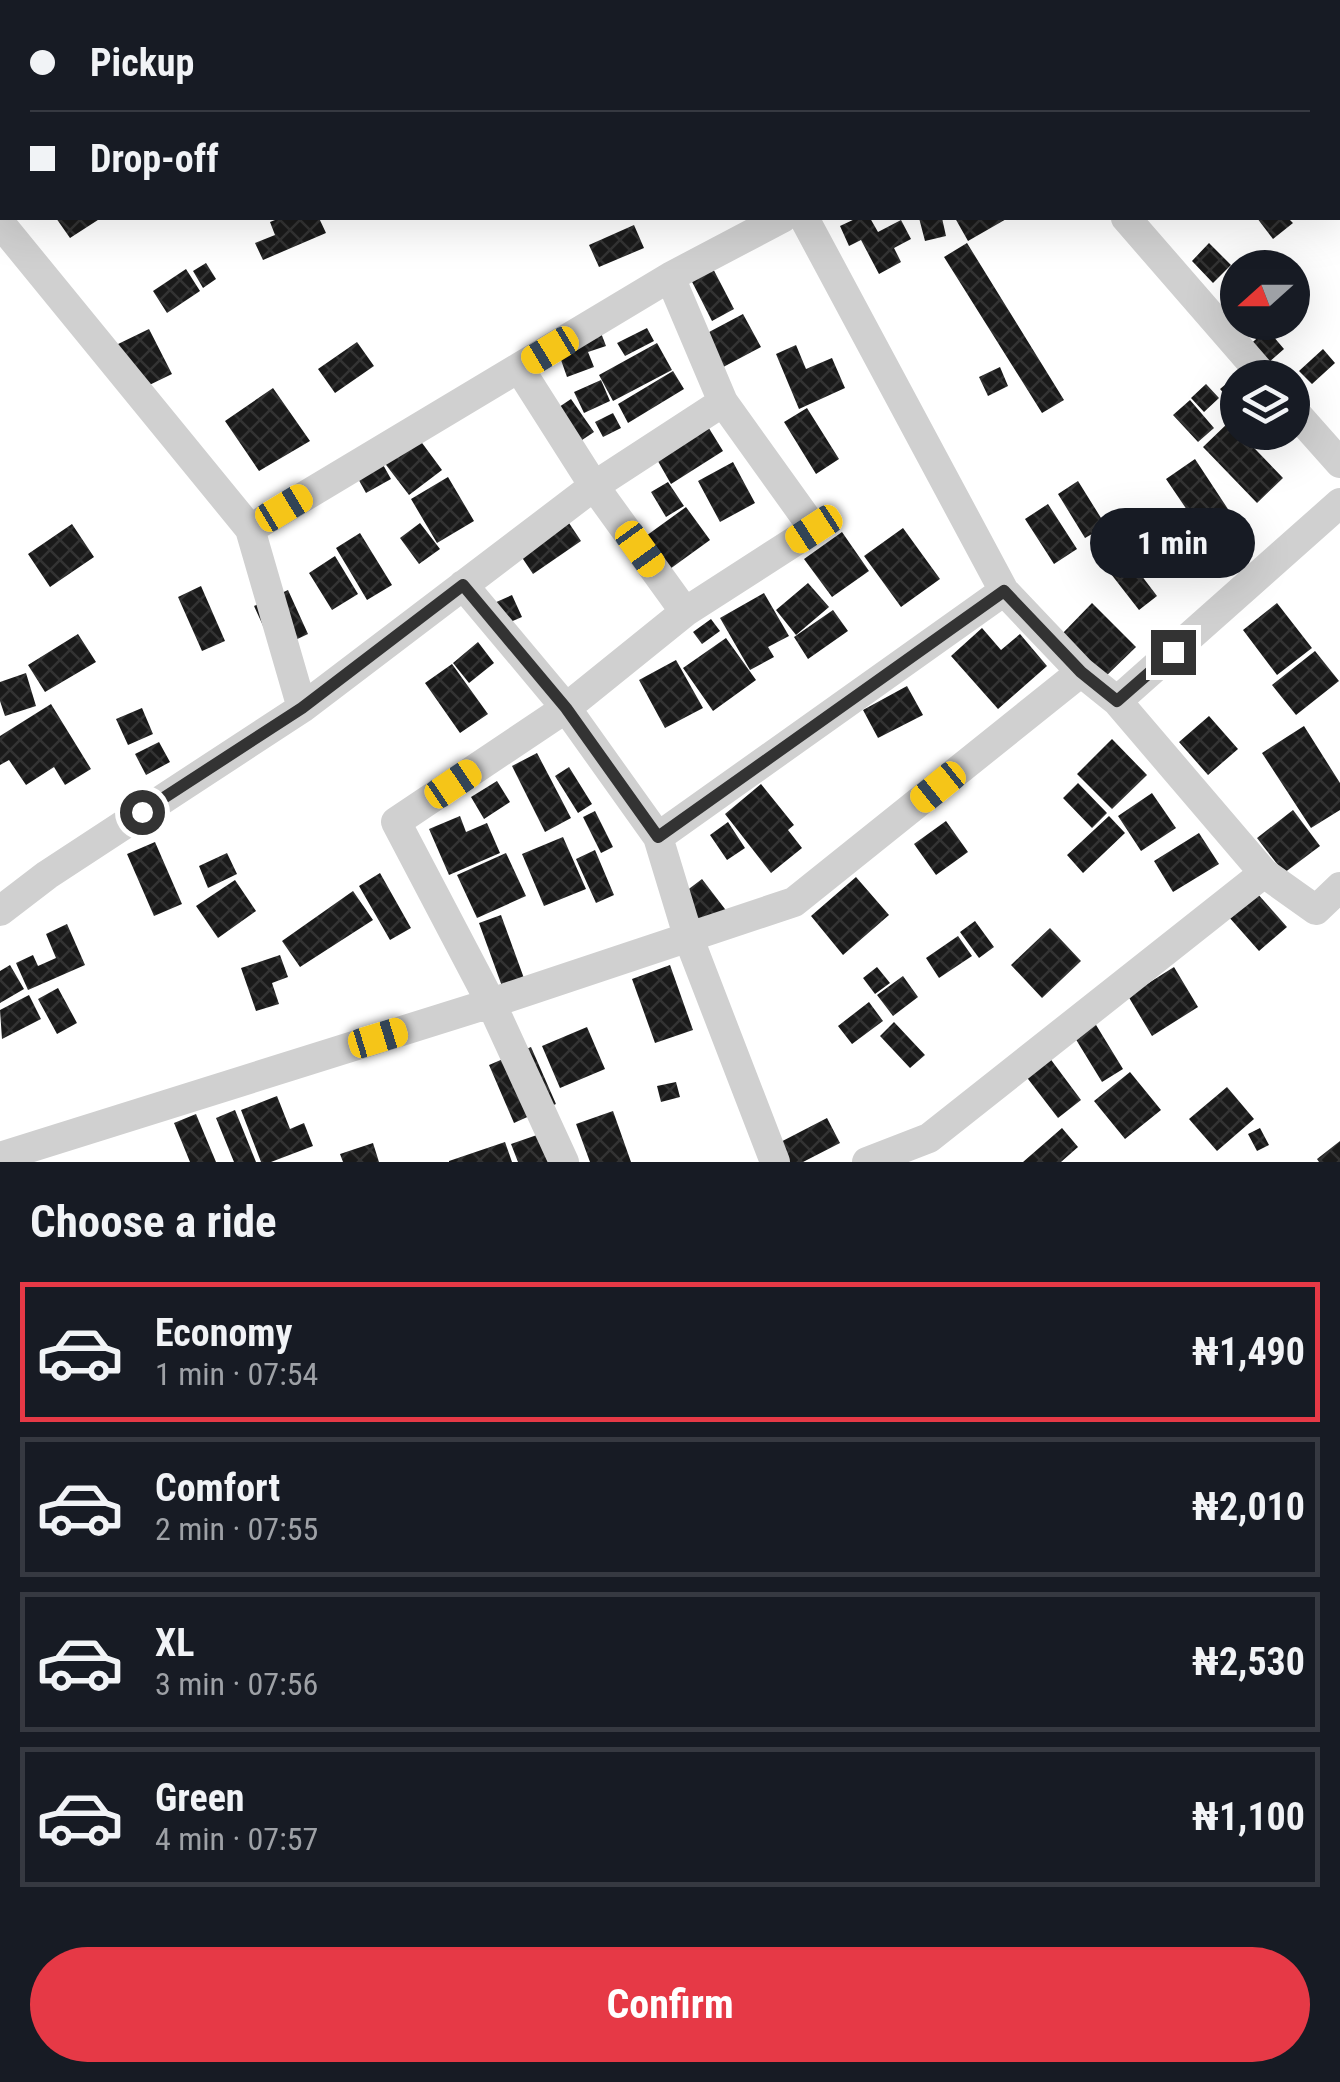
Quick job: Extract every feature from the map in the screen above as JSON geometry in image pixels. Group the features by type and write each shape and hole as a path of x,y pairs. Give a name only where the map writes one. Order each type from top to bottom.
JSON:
{"street":[{"path":"250,528 670,277 778,220"},
{"path":"805,220 1004,591 1081,672 1117,701 1264,873 1316,910 1340,886"},
{"path":"1128,220 1249,360"},
{"path":"0,222 250,528 302,708"},
{"path":"564,1162 491,1003 396,822 566,708 685,612 814,529 723,402 670,277"},
{"path":"519,368 594,486 685,612"},
{"path":"0,912 47,875 302,708 594,486 723,402"},
{"path":"1310,429 1340,462"},
{"path":"1117,701 1340,503"},
{"path":"463,585 566,708 658,837 689,939 775,1162"},
{"path":"658,837 1004,591"},
{"path":"0,1157 491,1003 794,902 1081,672"},
{"path":"867,1162 938,1150 1264,873"}],"building":[{"path":"57,220 98,220 70,238"},
{"path":"320,220 326,233 263,260 255,243 275,235 270,222"},
{"path":"853,220 871,220 878,232 901,220 911,239 894,248 901,262 879,274 861,240 849,246 840,226"},
{"path":"920,220 942,220 946,236 925,241"},
{"path":"956,220 1005,220 968,241"},
{"path":"1259,220 1293,223 1273,239"},
{"path":"634,225 644,248 599,267 589,245"},
{"path":"967,243 1064,400 1042,413 944,257"},
{"path":"1209,243 1220,254 1220,276 1213,283 1192,261"},
{"path":"708,259 734,309 712,321 686,270"},
{"path":"206,263 216,279 203,288 193,271"},
{"path":"186,269 200,291 167,313 153,291"},
{"path":"743,314 761,347 712,373 694,340"},
{"path":"598,325 606,346 588,352 594,367 567,377 554,340"},
{"path":"647,328 654,341 625,356 617,343"},
{"path":"149,329 172,374 139,390 116,345"},
{"path":"1255,340 1276,340 1284,349 1272,360 1249,360 1242,352"},
{"path":"357,342 374,366 335,393 318,369"},
{"path":"657,343 672,370 613,401 599,375"},
{"path":"796,345 806,369 832,358 845,388 799,409 776,354"},
{"path":"1323,349 1335,363 1312,384 1310,361"},
{"path":"1000,367 1008,386 988,396 979,377"},
{"path":"673,371 684,389 628,423 618,404"},
{"path":"601,380 610,401 584,413 574,392"},
{"path":"1206,384 1219,398 1204,412 1191,398"},
{"path":"273,388 310,441 259,471 225,421"},
{"path":"571,399 594,432 573,446 550,413"},
{"path":"1190,400 1214,428 1198,442 1173,415"},
{"path":"807,408 839,459 816,474 784,422"},
{"path":"613,413 621,428 603,437 595,422"},
{"path":"707,425 723,451 671,484 655,456"},
{"path":"1220,431 1220,450 1256,450 1283,478 1257,503 1203,447"},
{"path":"414,432 442,470 409,495 380,457"},
{"path":"1195,459 1249,541 1221,560 1166,479"},
{"path":"381,461 391,479 366,493 356,475"},
{"path":"733,462 755,503 720,522 698,481"},
{"path":"448,477 474,521 437,543 411,499"},
{"path":"1078,481 1106,526 1085,538 1058,494"},
{"path":"668,482 684,506 666,517 651,492"},
{"path":"1048,504 1077,549 1054,564 1025,519"},
{"path":"686,507 710,540 663,574 639,541"},
{"path":"565,517 581,541 533,574 517,550"},
{"path":"420,523 440,549 419,564 400,538"},
{"path":"72,524 94,557 50,587 28,554"},
{"path":"903,528 940,579 901,607 864,556"},
{"path":"842,532 869,571 832,597 804,559"},
{"path":"360,533 392,585 367,600 336,548"},
{"path":"1116,542 1157,596 1139,610 1097,556"},
{"path":"335,556 358,594 332,610 309,573"},
{"path":"808,583 829,607 796,635 776,610"},
{"path":"201,586 225,641 202,651 178,597"},
{"path":"288,590 308,634 274,650 254,606"},
{"path":"764,593 789,636 768,647 774,657 750,670 720,618"},
{"path":"512,595 522,617 494,629 485,607"},
{"path":"1092,603 1136,647 1105,677 1062,634"},
{"path":"1277,603 1312,648 1277,675 1243,630"},
{"path":"833,610 848,631 808,659 794,637"},
{"path":"711,619 720,631 702,644 693,632"},
{"path":"982,628 1001,650 1020,634 1047,666 998,709 951,656"},
{"path":"78,634 96,662 45,692 28,665"},
{"path":"726,638 756,680 713,711 683,668"},
{"path":"478,642 494,663 469,683 453,663"},
{"path":"1315,651 1339,681 1296,715 1272,685"},
{"path":"676,660 703,708 665,728 639,680"},
{"path":"452,664 488,714 460,733 425,683"},
{"path":"26,673 36,706 5,716 0,682"},
{"path":"907,686 923,715 878,738 863,710"},
{"path":"51,704 91,769 65,785 54,767 26,785 9,760 0,765 0,736"},
{"path":"142,708 153,734 128,745 116,719"},
{"path":"1209,716 1238,749 1208,775 1179,742"},
{"path":"1304,726 1340,783 1340,810 1311,828 1262,753"},
{"path":"1112,739 1147,775 1112,809 1077,774"},
{"path":"159,742 170,762 146,775 135,754"},
{"path":"537,753 571,818 545,832 512,766"},
{"path":"569,767 592,804 578,813 555,776"},
{"path":"497,781 510,802 484,819 471,797"},
{"path":"1078,783 1107,813 1092,828 1063,798"},
{"path":"761,784 794,825 788,830 802,848 771,873 725,814"},
{"path":"1152,793 1176,828 1141,851 1118,816"},
{"path":"1293,810 1320,846 1284,873 1257,838"},
{"path":"595,811 613,847 601,853 583,817"},
{"path":"460,816 466,832 487,823 500,853 449,875 429,829"},
{"path":"1109,816 1125,833 1083,873 1067,855"},
{"path":"946,821 968,852 936,875 914,844"},
{"path":"728,822 745,848 727,860 710,835"},
{"path":"1199,833 1219,864 1173,892 1154,861"},
{"path":"563,837 586,889 544,906 522,854"},
{"path":"155,842 182,904 154,916 127,854"},
{"path":"595,850 614,895 596,903 576,859"},
{"path":"227,853 237,874 208,888 199,866"},
{"path":"506,853 526,896 477,918 457,875"},
{"path":"380,873 411,928 390,940 359,886"},
{"path":"856,877 889,915 843,955 811,916"},
{"path":"702,879 728,913 692,941 665,907"},
{"path":"235,880 256,911 218,938 196,906"},
{"path":"353,891 373,920 300,967 282,941"},
{"path":"1256,892 1287,927 1259,951 1228,916"},
{"path":"501,915 525,981 503,989 479,923"},
{"path":"975,921 994,947 979,958 960,932"},
{"path":"67,924 85,965 28,990 16,963 33,955 38,966 56,958 46,934"},
{"path":"1050,928 1081,961 1042,998 1011,965"},
{"path":"958,936 972,956 939,978 926,958"},
{"path":"280,955 288,977 272,983 279,1004 256,1011 241,968"},
{"path":"10,965 24,989 0,1003 0,971"},
{"path":"670,965 693,1030 655,1043 632,979"},
{"path":"877,967 890,983 875,994 863,978"},
{"path":"1174,967 1198,1007 1152,1036 1128,996"},
{"path":"903,976 918,997 893,1016 877,995"},
{"path":"58,988 77,1023 57,1034 38,999"},
{"path":"29,995 41,1019 2,1039 0,1010"},
{"path":"869,1002 883,1021 852,1044 838,1026"},
{"path":"1093,1020 1123,1069 1102,1082 1072,1033"},
{"path":"894,1022 925,1055 910,1068 880,1036"},
{"path":"587,1027 605,1069 560,1088 542,1046"},
{"path":"531,1047 556,1104 514,1123 489,1065"},
{"path":"1049,1057 1081,1100 1058,1118 1025,1075"},
{"path":"1130,1072 1161,1110 1125,1139 1094,1101"},
{"path":"676,1082 680,1097 661,1102 657,1086"},
{"path":"1227,1087 1254,1119 1217,1151 1189,1119"},
{"path":"277,1096 290,1129 304,1123 313,1146 261,1162 241,1110"},
{"path":"235,1110 256,1162 234,1162 216,1118"},
{"path":"613,1111 631,1162 590,1162 576,1124"},
{"path":"196,1114 216,1162 190,1162 174,1123"},
{"path":"827,1118 840,1143 803,1162 777,1162 769,1148"},
{"path":"560,1127 571,1162 518,1162 511,1144"},
{"path":"1062,1128 1078,1147 1061,1162 1023,1162"},
{"path":"1260,1128 1269,1145 1257,1151 1248,1134"},
{"path":"1340,1141 1340,1162 1319,1162 1317,1159"},
{"path":"505,1142 512,1162 449,1162 449,1161"},
{"path":"373,1143 379,1162 343,1162 340,1154"}],"route":[{"path":"142,812 302,708 463,585 566,708 658,837 1004,591 1081,672 1117,701 1173,652"}]}
